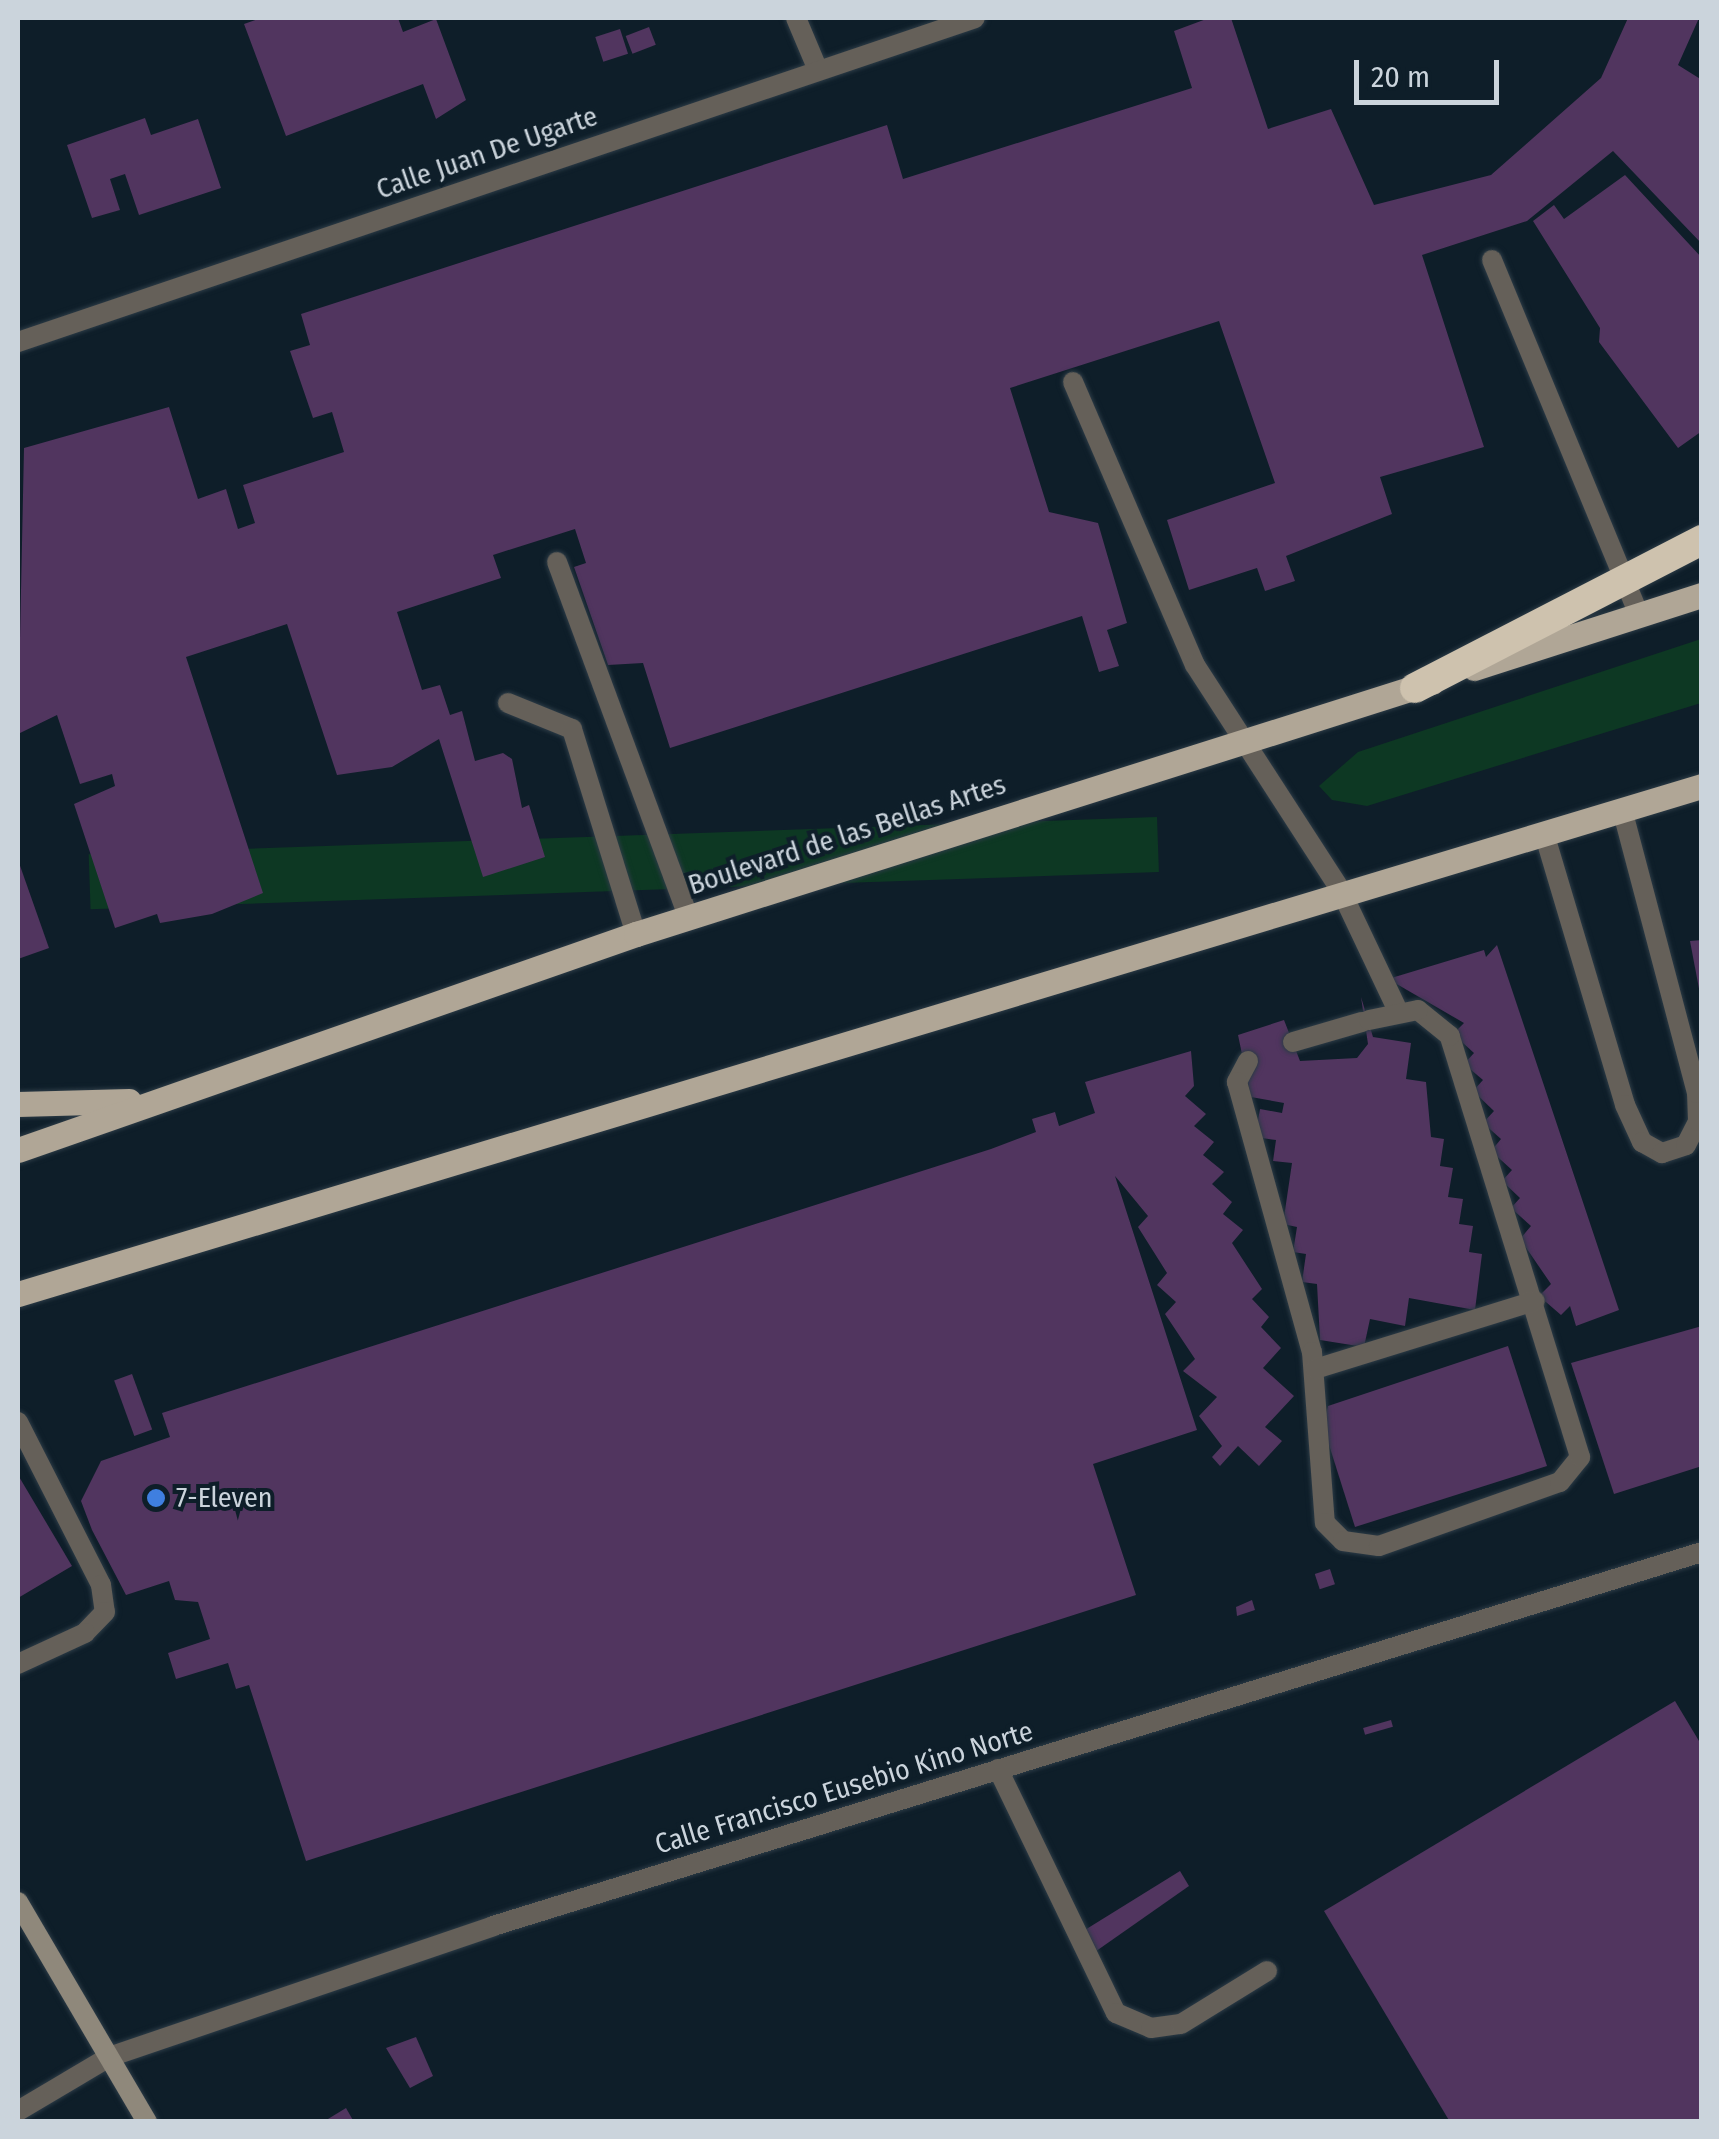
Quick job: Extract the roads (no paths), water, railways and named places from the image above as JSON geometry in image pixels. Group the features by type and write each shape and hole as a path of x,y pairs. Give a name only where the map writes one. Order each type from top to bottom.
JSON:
{"highway":[{"path":"1415,688 1702,540"}],"main road":[{"name":"Boulevard de las Bellas Artes","path":"18,1150 144,1101 636,934 1242,737 1415,688 1702,594"},
{"path":"18,1294 1341,891 1702,786"},
{"path":"18,1104 144,1101"}],"street":[{"path":"796,18 818,70"},
{"name":"Calle Juan De Ugarte","path":"18,342 975,18"},
{"path":"1492,260 1639,615"},
{"path":"1073,382 1156,589 1242,737 1341,891 1398,1011"},
{"path":"557,562 689,918"},
{"path":"508,702 572,729 636,934"},
{"path":"1660,798 1702,801"},
{"path":"1544,833 1625,1104 1642,1142 1662,1153 1686,1145 1698,1121 1698,1093 1622,810"},
{"path":"1248,1061 1236,1082 1315,1370 1325,1523 1342,1541 1380,1546 1577,1468 1535,1301 1450,1036 1438,1019 1398,1011 1292,1042"},
{"path":"1315,1370 1535,1301"},
{"path":"18,1422 101,1585 105,1612 85,1633 18,1664"},
{"name":"Calle Francisco Eusebio Kino Norte","path":"18,2111 109,2057 998,1769 1702,1552"},
{"path":"998,1769 1116,2013 1150,2028 1181,2024 1267,1970"},
{"path":"18,1902 147,2122"}],"place":[{"name":"7-Eleven","path":"156,1498"}]}
